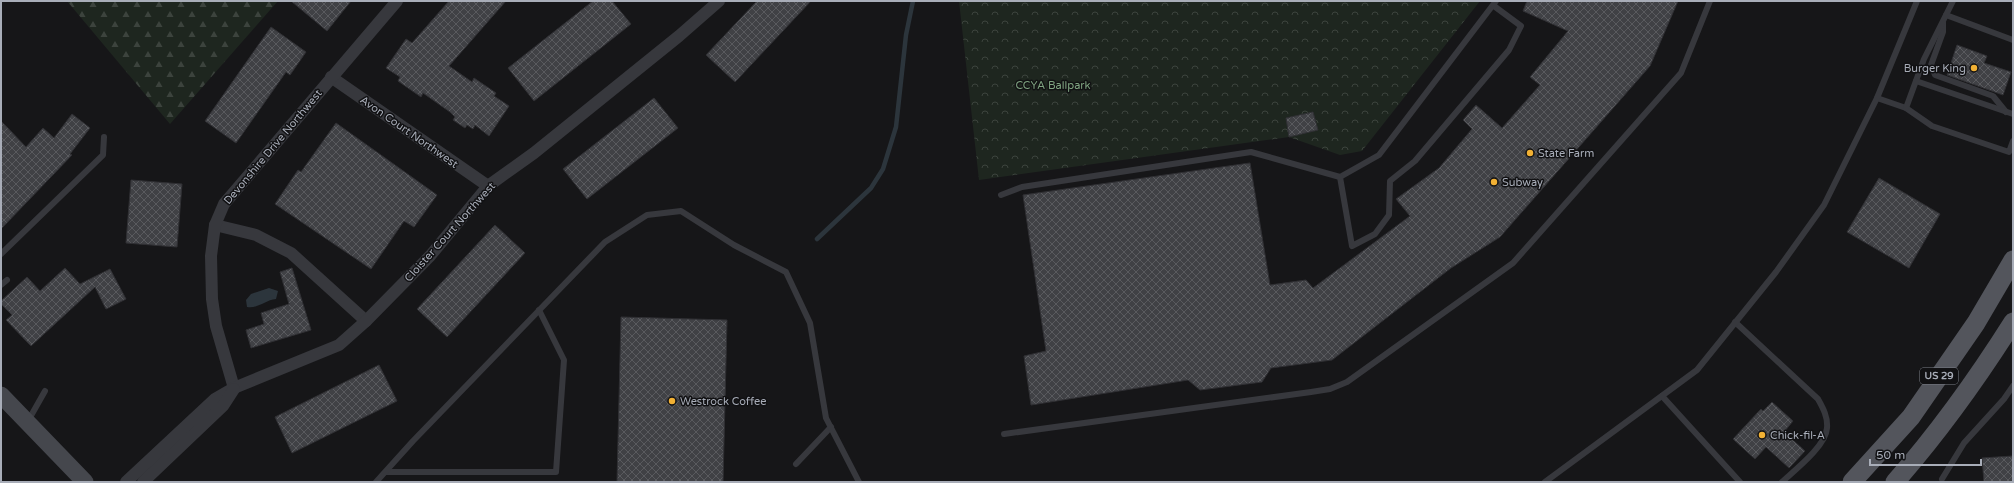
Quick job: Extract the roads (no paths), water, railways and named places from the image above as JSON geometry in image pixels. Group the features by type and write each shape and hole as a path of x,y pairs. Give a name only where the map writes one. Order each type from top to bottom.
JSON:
{"main road":[{"name":"US 29","path":"1852,482 1911,417 1976,322 2013,260"},
{"name":"US 29","path":"1895,482 1921,452 1977,378 2013,322"},
{"path":"2,398 85,482"}],"street":[{"name":"Devonshire Drive Northwest","path":"234,388 216,326 212,299 211,256 215,225 224,204 397,1"},
{"name":"Cloister Court Northwest","path":"126,482 215,399 234,388 339,345 366,321 430,256 488,186 534,153 679,36 719,1"},
{"name":"Avon Court Northwest","path":"331,77 488,186"},
{"path":"215,225 256,236 291,253 366,321"},
{"path":"143,482 224,406 234,388"}],"lane":[{"path":"1004,434 1312,392 1330,389 1347,382 1513,263 1682,73 1710,1"},
{"path":"1545,482 1697,370 1776,272 1824,205 1877,98 1917,1"},
{"path":"1906,108 1924,59 1953,1"},
{"path":"1001,195 1022,187 1251,152 1340,177 1379,155 1494,3 1520,26 1509,50 1415,161 1390,181 1389,216 1374,234 1352,246 1340,177"},
{"path":"1946,15 2013,40"},
{"path":"1943,22 1943,32 1931,65 1935,75 1993,96 2010,113"},
{"path":"1916,81 2010,113"},
{"path":"1877,98 1906,108 1932,126 2009,152 2013,141"},
{"path":"1,254 103,155 104,137"},
{"path":"376,482 413,441 605,242 647,215 681,211 734,245 786,272 810,323 826,418 859,482"},
{"path":"1,285 7,280"},
{"path":"386,472 556,472 564,360 540,310"},
{"path":"1735,322 1818,399 1826,414 1827,429 1822,442 1782,482"},
{"path":"1942,479 1964,443 2004,399 2013,386"},
{"path":"27,423 45,391"},
{"path":"1662,396 1740,482"},
{"path":"796,464 831,427"}],"waterway":[{"path":"817,239 871,188 883,169 896,127 906,35 913,1"}],"place":[{"name":"Burger King","path":"1974,68"},
{"name":"State Farm","path":"1530,153"},
{"name":"Subway","path":"1494,182"},
{"name":"Westrock Coffee","path":"672,401"},
{"name":"Chick-fil-A","path":"1762,435"}],"park label":[{"name":"CCYA Ballpark","path":"1053,85"}]}
